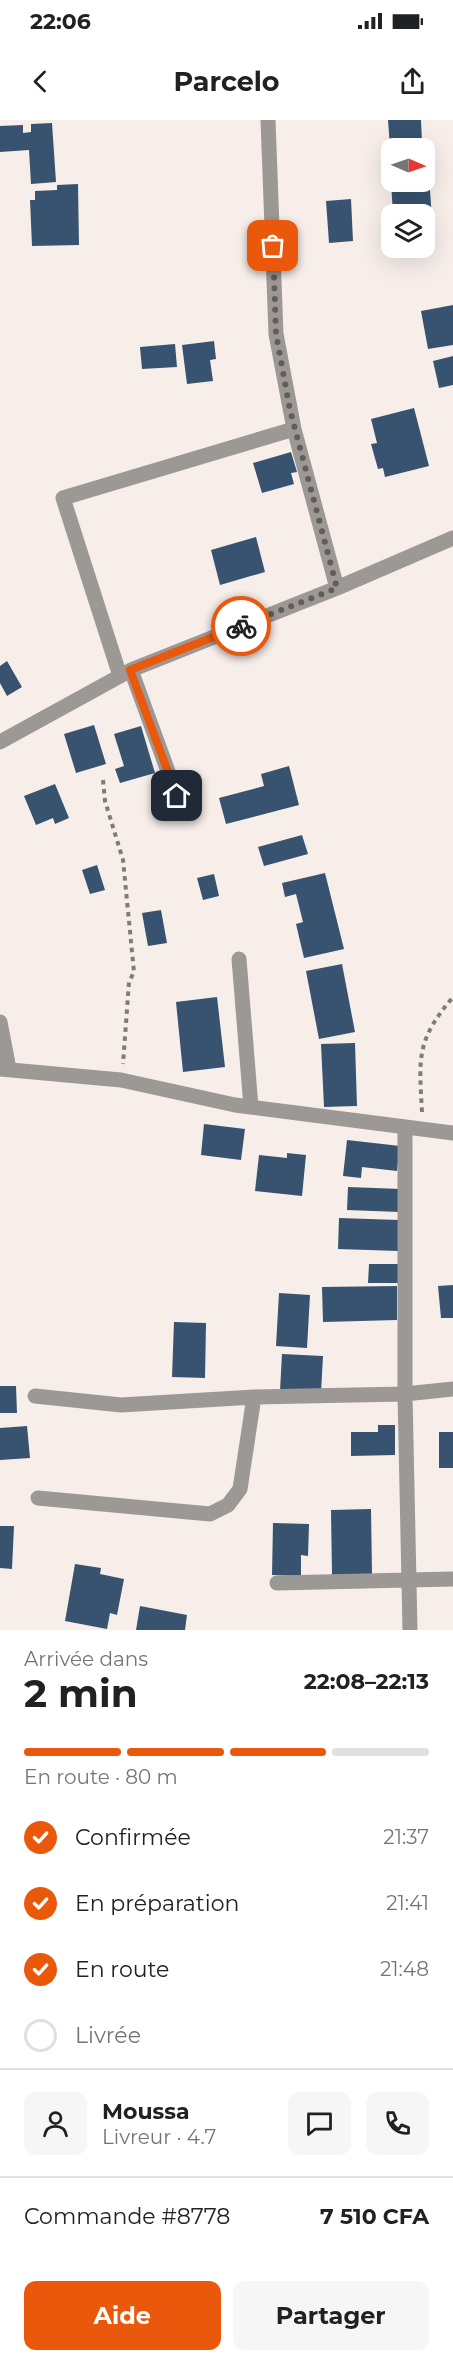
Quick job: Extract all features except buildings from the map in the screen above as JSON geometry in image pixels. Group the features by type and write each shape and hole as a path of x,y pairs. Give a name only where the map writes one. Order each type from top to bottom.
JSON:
{"street":[{"path":"268,120 276,334 294,429 337,588"},
{"path":"177,796 125,673 63,498 294,429"},
{"path":"0,742 125,673 337,588 453,538"},
{"path":"239,959 251,1107"},
{"path":"0,1022 4,1069 120,1080 251,1107 453,1133"},
{"path":"405,1126 405,1394 411,1630"},
{"path":"35,1396 121,1405 254,1397 405,1394 453,1389"},
{"path":"38,1498 210,1514 228,1505 240,1489 254,1397"},
{"path":"277,1583 453,1579"}],"path":[{"path":"103,780 105,801 123,860 134,972 129,982 127,1035 120,1080"},
{"path":"422,1118 421,1047 437,1016 453,997"}],"way so far":[{"path":"241,626 337,588 290,410 276,334 273,246"}],"route":[{"path":"177,796 130,670 241,626"}]}
